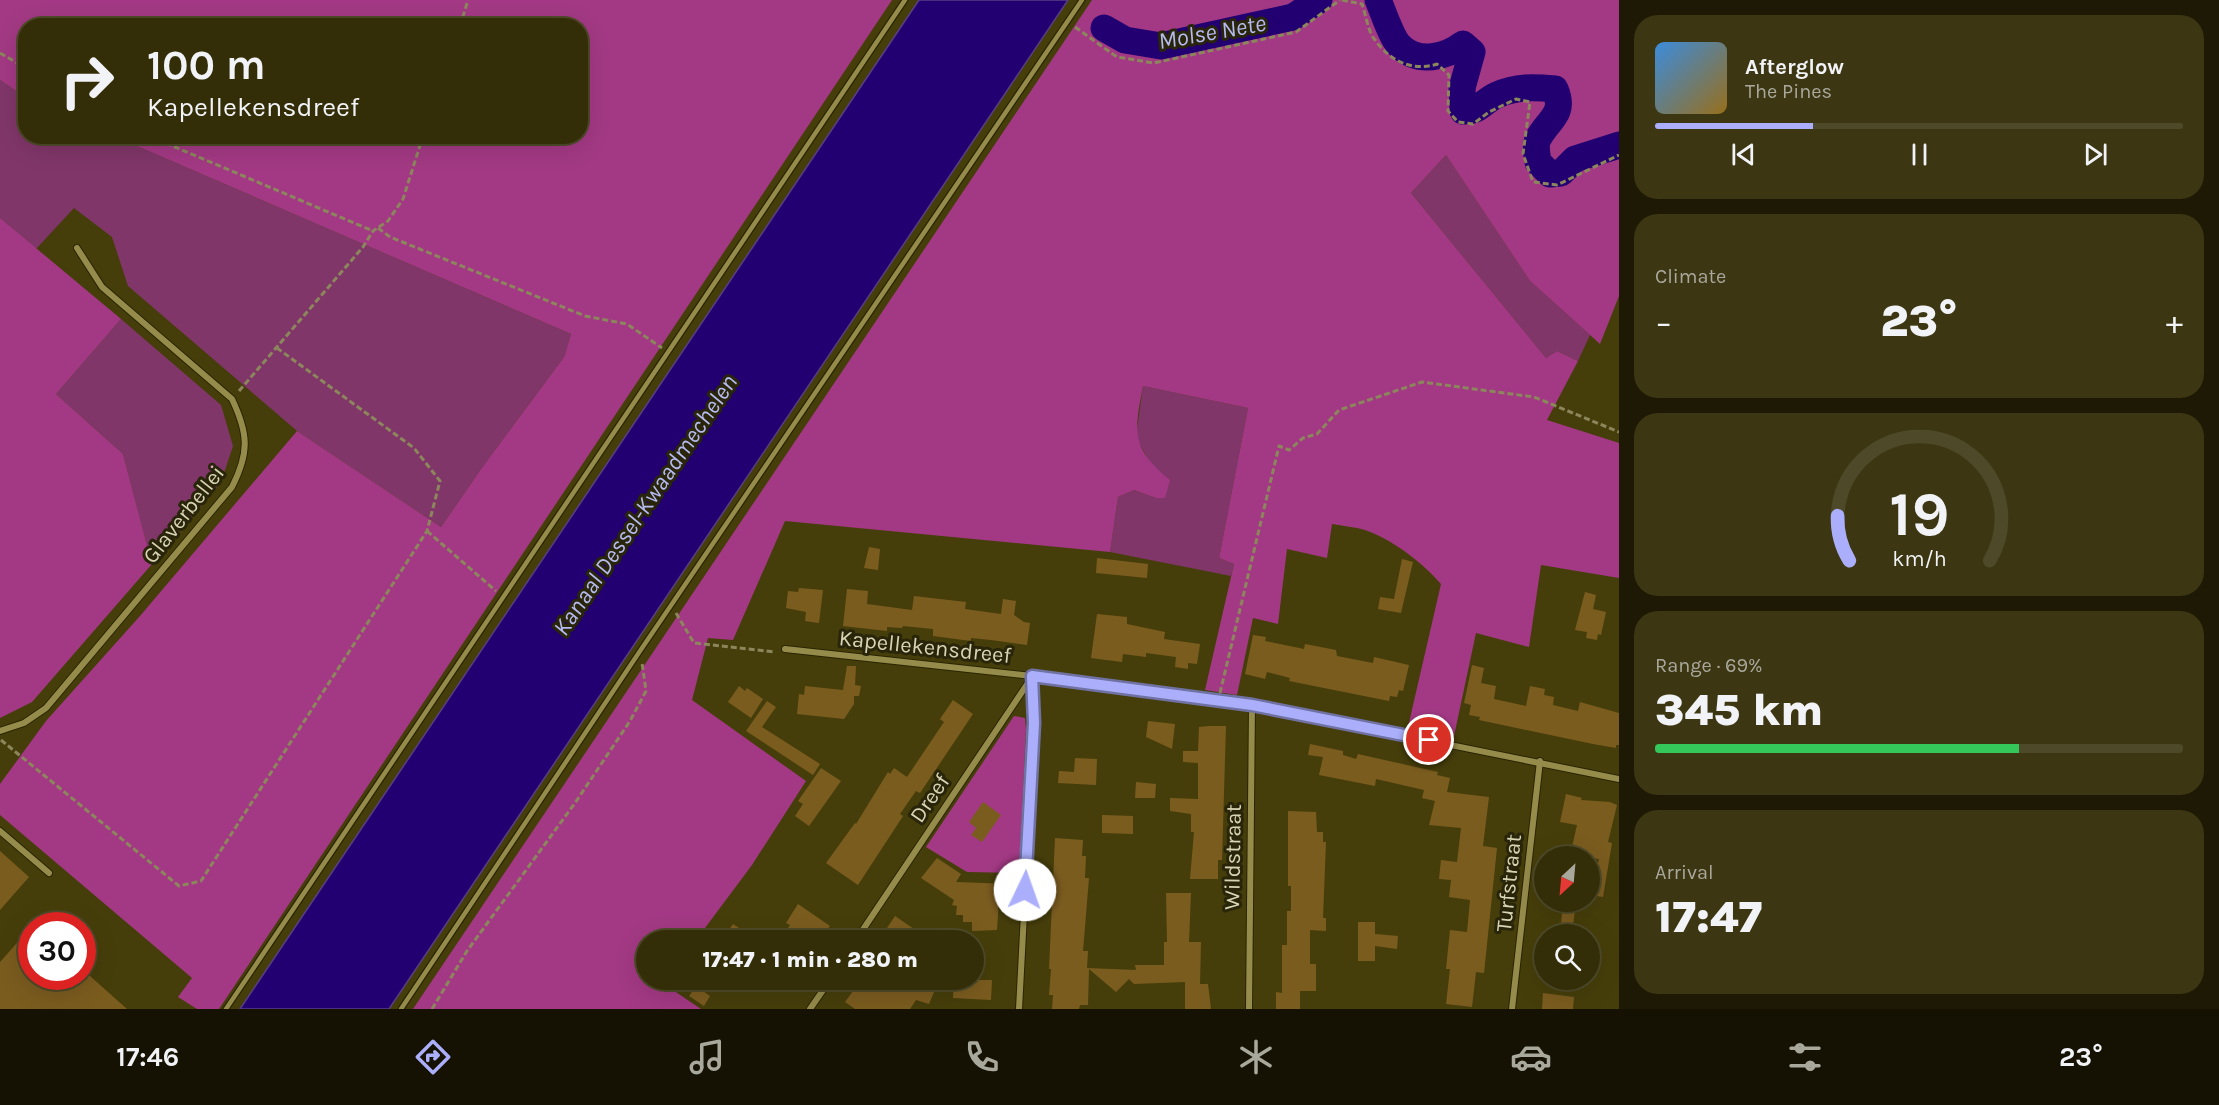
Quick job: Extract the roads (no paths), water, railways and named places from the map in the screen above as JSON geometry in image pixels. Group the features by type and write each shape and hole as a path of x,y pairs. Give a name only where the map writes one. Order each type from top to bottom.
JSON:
{"street":[{"name":"Glaverbellei","path":"0,731 24,723 46,708 232,487 243,467 246,442 242,422 232,399 102,287 77,248"},
{"name":"Kapellekensdreef","path":"785,649 1032,676 1252,705 1619,778"},
{"name":"Dreef","path":"863,930 1032,676"},
{"path":"1019,1009 1034,723 1032,676"},
{"name":"Wildstraat","path":"1249,1009 1252,705"},
{"name":"Turfstraat","path":"1512,1009 1540,761"},
{"path":"0,831 49,873"},
{"path":"810,1009 823,990"}],"lane":[{"path":"226,1009 905,0"},
{"path":"401,1009 640,651 1082,0"}],"water":[{"name":"Kanaal Dessel-Kwaadmechelen","path":"919,0 1068,0 389,1009 240,1009"}],"waterway":[{"name":"Molse Nete","path":"1104,28 1125,40 1161,46 1293,17 1319,0"},
{"name":"Molse Nete","path":"1378,0 1394,38 1408,52 1416,56 1432,57 1449,52 1463,44 1472,52 1462,88 1463,111 1474,110 1492,97 1511,90 1555,89 1558,98 1557,111 1542,132 1536,147 1538,162 1550,174 1561,173 1575,159 1619,145"}]}
